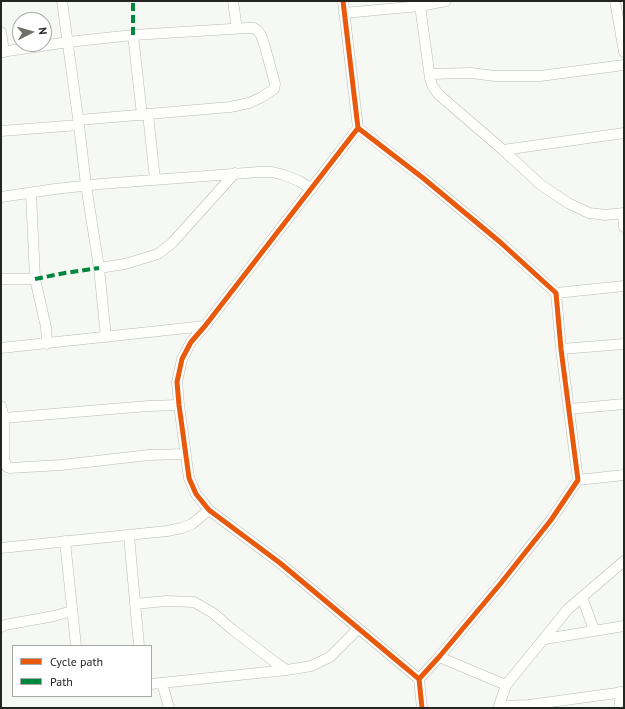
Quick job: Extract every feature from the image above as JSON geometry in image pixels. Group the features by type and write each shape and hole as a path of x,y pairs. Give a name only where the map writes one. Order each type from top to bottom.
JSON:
{"street":[{"path":"62,1 79,122 86,185 99,268 106,337"},
{"path":"233,1 237,29"},
{"path":"343,1 358,128 312,189 191,342 182,359 177,382 178,405 189,478 196,494 209,510 280,563 419,679 422,708"},
{"path":"344,13 420,6 446,1"},
{"path":"615,1 624,52"},
{"path":"420,6 432,85 438,94 541,185 568,203 589,213 624,213 624,227"},
{"path":"1,32 2,52 68,42 133,35 254,28 261,35 274,80 274,89 271,92 249,103 234,106 79,122 1,132"},
{"path":"133,35 155,180"},
{"path":"430,74 471,73 502,76 540,76 624,65"},
{"path":"358,128 423,178 494,237 556,293 561,349 578,480 546,526 501,583 419,679"},
{"path":"503,150 624,133"},
{"path":"1,197 86,185 235,173 272,172 284,174 312,189"},
{"path":"99,268 125,264 158,254 177,237 235,173"},
{"path":"31,193 35,279 46,326 47,344"},
{"path":"1,279 35,279"},
{"path":"556,293 624,286"},
{"path":"1,348 205,326"},
{"path":"561,349 624,344"},
{"path":"569,409 624,404"},
{"path":"4,418 148,406 178,405"},
{"path":"1,406 4,418 4,459 10,468 68,465 149,455 185,454"},
{"path":"578,480 624,475"},
{"path":"1,548 129,536 182,528 192,524 209,510"},
{"path":"129,536 139,645"},
{"path":"65,541 76,645"},
{"path":"620,708 622,692 529,705 499,707 506,685 568,610 624,561"},
{"path":"582,597 594,630"},
{"path":"135,604 166,601 194,602 213,612 233,630 287,670"},
{"path":"1,627 5,624 54,616 72,611"},
{"path":"545,639 624,626"},
{"path":"152,684 287,670 311,666 330,657 358,629"},
{"path":"439,657 506,685"},
{"path":"162,683 169,708"}],"marked path":[{"path":"133,1 133,35"},
{"path":"35,279 99,268"}],"cycle path":[{"path":"343,1 358,128 191,342 182,359 177,382 179,405 189,478 196,494 209,510 280,563 419,679 422,708"},
{"path":"358,128 423,178 500,242 556,293 561,349 578,480 551,520 501,583 419,679"}]}
